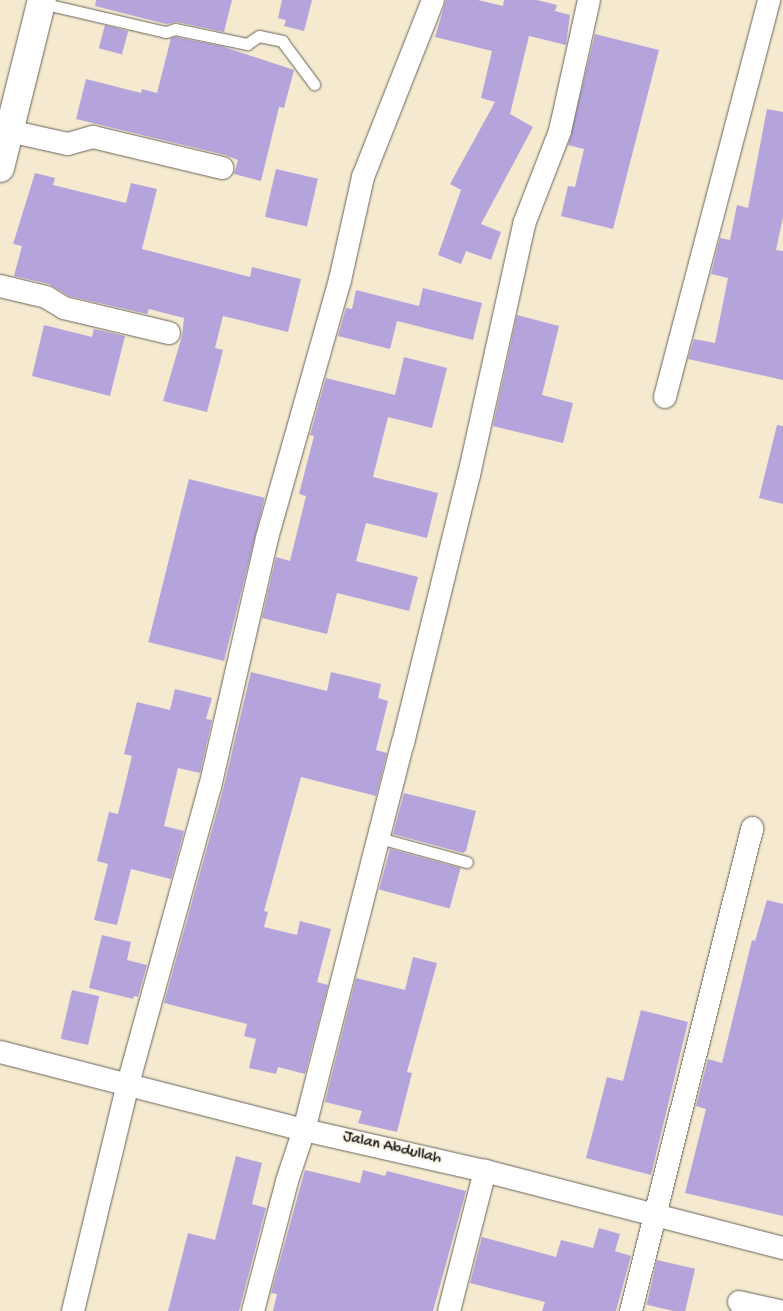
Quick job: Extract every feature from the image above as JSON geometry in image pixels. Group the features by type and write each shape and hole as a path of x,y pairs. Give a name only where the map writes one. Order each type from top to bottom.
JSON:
{"main road":[{"path":"0,168 41,2"}],"street":[{"path":"73,1311 128,1084 210,787 267,538 340,280 363,177 433,0"},
{"path":"253,1311 287,1181 304,1130 379,838 469,475 524,224 560,131 589,0"},
{"path":"665,397 769,0"},
{"path":"9,130 68,144 93,137 222,168"},
{"path":"0,286 46,297 64,308 170,333"},
{"path":"630,1311 752,828"},
{"name":"Jalan Abdullah","path":"0,1052 304,1130 485,1171 783,1248"},
{"path":"448,1311 485,1171"},
{"path":"739,1302 780,1311"}],"lane":[{"path":"41,2 166,32 175,28 247,44 259,36 282,41 314,84"},
{"path":"379,838 467,862"}],"building":[{"path":"96,0 232,0 224,32 177,22 166,24 95,6"},
{"path":"282,0 312,0 304,31 284,26 286,20 278,18"},
{"path":"446,0 478,0 503,6 504,0 537,0 557,5 555,11 570,15 566,45 529,36 510,114 533,127 481,224 501,232 491,260 466,251 461,264 438,255 461,190 450,184 495,102 481,98 492,51 435,37"},
{"path":"105,25 128,31 122,54 99,48"},
{"path":"595,34 659,50 613,229 561,216 568,186 575,187 584,149 568,145"},
{"path":"175,37 221,46 294,70 284,108 279,107 261,181 234,174 238,160 225,155 76,119 86,79 141,93 142,89 157,93 171,38"},
{"path":"767,109 783,112 783,217 776,250 783,251 783,380 688,359 694,339 715,343 728,278 711,274 720,238 730,240 737,205 748,208"},
{"path":"276,169 318,179 307,226 265,217"},
{"path":"35,173 55,178 53,185 126,203 131,183 157,189 142,249 250,277 252,267 301,279 288,332 223,316 215,348 223,350 207,412 163,401 182,336 184,318 149,309 147,314 69,296 49,284 14,276 22,246 13,244"},
{"path":"423,288 482,303 473,340 397,321 390,349 338,336 346,308 352,309 356,290 419,306"},
{"path":"517,315 559,326 542,395 573,403 563,443 493,426"},
{"path":"44,325 92,337 94,329 125,336 110,396 32,376"},
{"path":"404,357 447,368 432,428 388,417 373,477 438,493 427,538 366,523 356,561 418,577 409,611 337,593 327,634 262,618 276,557 290,561 306,496 299,494 314,436 310,435 326,378 395,395"},
{"path":"777,425 783,426 783,504 759,498"},
{"path":"189,479 265,498 224,661 148,642"},
{"path":"251,672 327,691 331,672 381,684 378,698 388,701 376,750 387,753 376,796 301,777 264,911 268,912 264,927 297,935 300,921 331,929 317,982 328,985 305,1074 278,1067 276,1074 249,1068 256,1039 244,1036 247,1024 164,1003 223,790"},
{"path":"175,689 212,698 206,719 212,720 200,773 178,768 164,826 184,831 171,879 131,869 117,925 94,920 108,864 97,861 109,812 118,814 132,756 124,754 137,702 170,710"},
{"path":"404,793 476,811 466,851 463,853 393,834"},
{"path":"390,849 461,868 450,908 379,890"},
{"path":"767,900 783,904 783,1216 685,1193 706,1109 696,1106 708,1059 722,1063 752,940 755,941"},
{"path":"102,935 131,942 127,960 147,965 138,997 134,996 133,999 89,988"},
{"path":"413,957 437,963 407,1072 412,1073 397,1132 358,1123 362,1111 325,1102 356,978 405,990"},
{"path":"72,990 99,996 88,1045 61,1039"},
{"path":"641,1010 688,1022 651,1175 586,1158 607,1077 623,1081"},
{"path":"236,1156 262,1163 252,1204 266,1208 239,1311 168,1311 188,1233 215,1240"},
{"path":"305,1170 360,1183 363,1170 385,1176 387,1171 466,1191 433,1311 273,1311 277,1294 271,1293"},
{"path":"599,1228 620,1234 615,1251 631,1256 616,1311 542,1311 545,1302 470,1283 482,1237 556,1257 561,1240 593,1248"},
{"path":"657,1260 695,1269 685,1311 673,1311 647,1305"}]}
